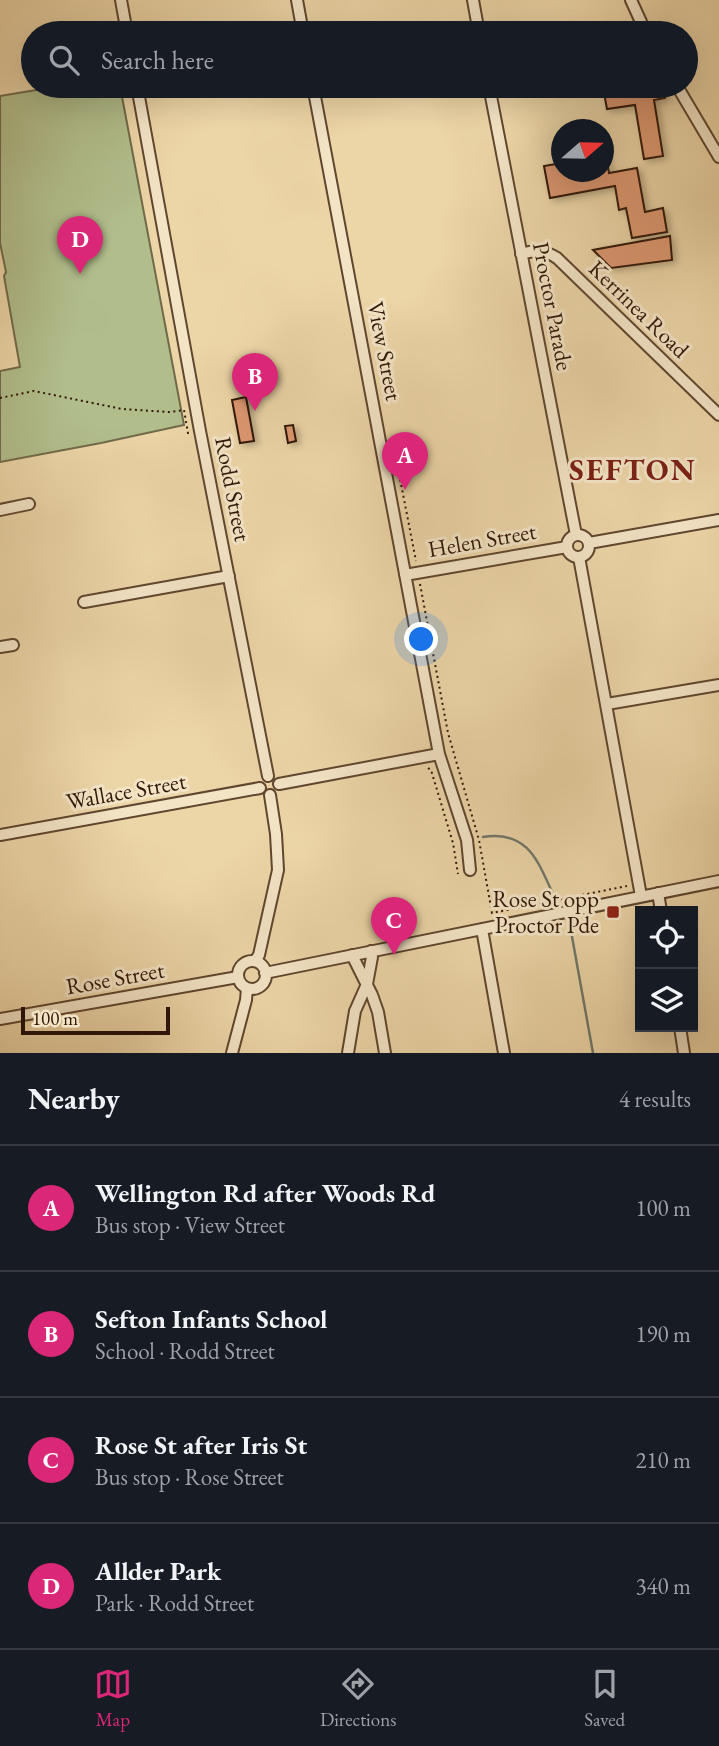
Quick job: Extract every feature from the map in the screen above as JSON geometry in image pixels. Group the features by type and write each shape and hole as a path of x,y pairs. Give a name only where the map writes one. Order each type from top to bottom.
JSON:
{"street":[{"path":"121,0 125,21"},
{"path":"297,0 301,21"},
{"path":"473,0 477,21"},
{"path":"631,0 639,21"},
{"name":"Rodd Street","path":"138,98 268,776"},
{"name":"View Street","path":"315,98 439,754 467,840 470,870"},
{"name":"Proctor Parade","path":"491,98 576,535"},
{"path":"684,98 719,157"},
{"name":"Kerrinea Road","path":"521,254 548,252 557,258 719,415"},
{"path":"0,510 29,504"},
{"path":"589,544 719,520"},
{"path":"576,535 584,536 589,544 588,552 579,557 571,555 567,547 570,538 576,535"},
{"name":"Helen Street","path":"405,575 567,547"},
{"path":"579,557 641,896"},
{"path":"84,602 229,576"},
{"path":"0,647 13,645"},
{"path":"607,705 719,685"},
{"path":"279,784 439,754"},
{"path":"268,776 275,778 279,784 276,792 270,795 262,793 260,788 261,781 268,776"},
{"name":"Wallace Street","path":"0,835 260,788"},
{"path":"255,961 259,955 278,870 270,795"},
{"path":"265,973 719,881"},
{"path":"658,893 660,906"},
{"path":"482,929 504,1053"},
{"path":"348,1053 355,1011 367,984 371,951"},
{"path":"352,955 378,1012 385,1053"},
{"path":"255,961 261,965 265,979 256,988 247,988 240,982 238,972 242,964 255,961"},
{"name":"Rose Street","path":"0,1019 238,977"},
{"path":"232,1053 247,988"},
{"path":"681,1032 684,1053"}],"path":[{"path":"0,398 34,391 122,409 169,412 184,410 188,433 200,431"},
{"path":"396,458 448,733 479,840 492,913 631,886"},
{"path":"425,766 431,770 453,843 457,874"}],"green space":[{"path":"21,92 21,98 122,98 184,425 0,462 0,371 20,367 0,243 0,96"}],"building":[{"path":"605,98 665,98 654,100 663,156 644,159 635,105 607,109"},
{"path":"551,165 551,182 614,182 614,172 637,168 645,212 663,208 667,232 632,238 626,208 619,210 615,186 550,198 544,166"},
{"path":"670,236 672,260 611,268 593,250"},
{"path":"274,367 276,381 240,386 238,372"},
{"path":"246,397 254,441 240,443 232,400"},
{"path":"293,425 296,441 288,443 285,426"}],"waterway":[{"path":"483,837 499,836 522,844 537,861 555,898"},
{"path":"569,920 593,1053"}],"place":[{"name":"Allder Park","path":"80,274"},
{"name":"Sefton Infants School","path":"255,411"},
{"name":"Wellington Rd after Woods Rd","path":"405,490"},
{"name":"Rose St opp Proctor Pde","path":"613,912"},
{"name":"Rose St after Iris St","path":"394,955"}],"district":[{"name":"SEFTON","path":"633,469"}]}
